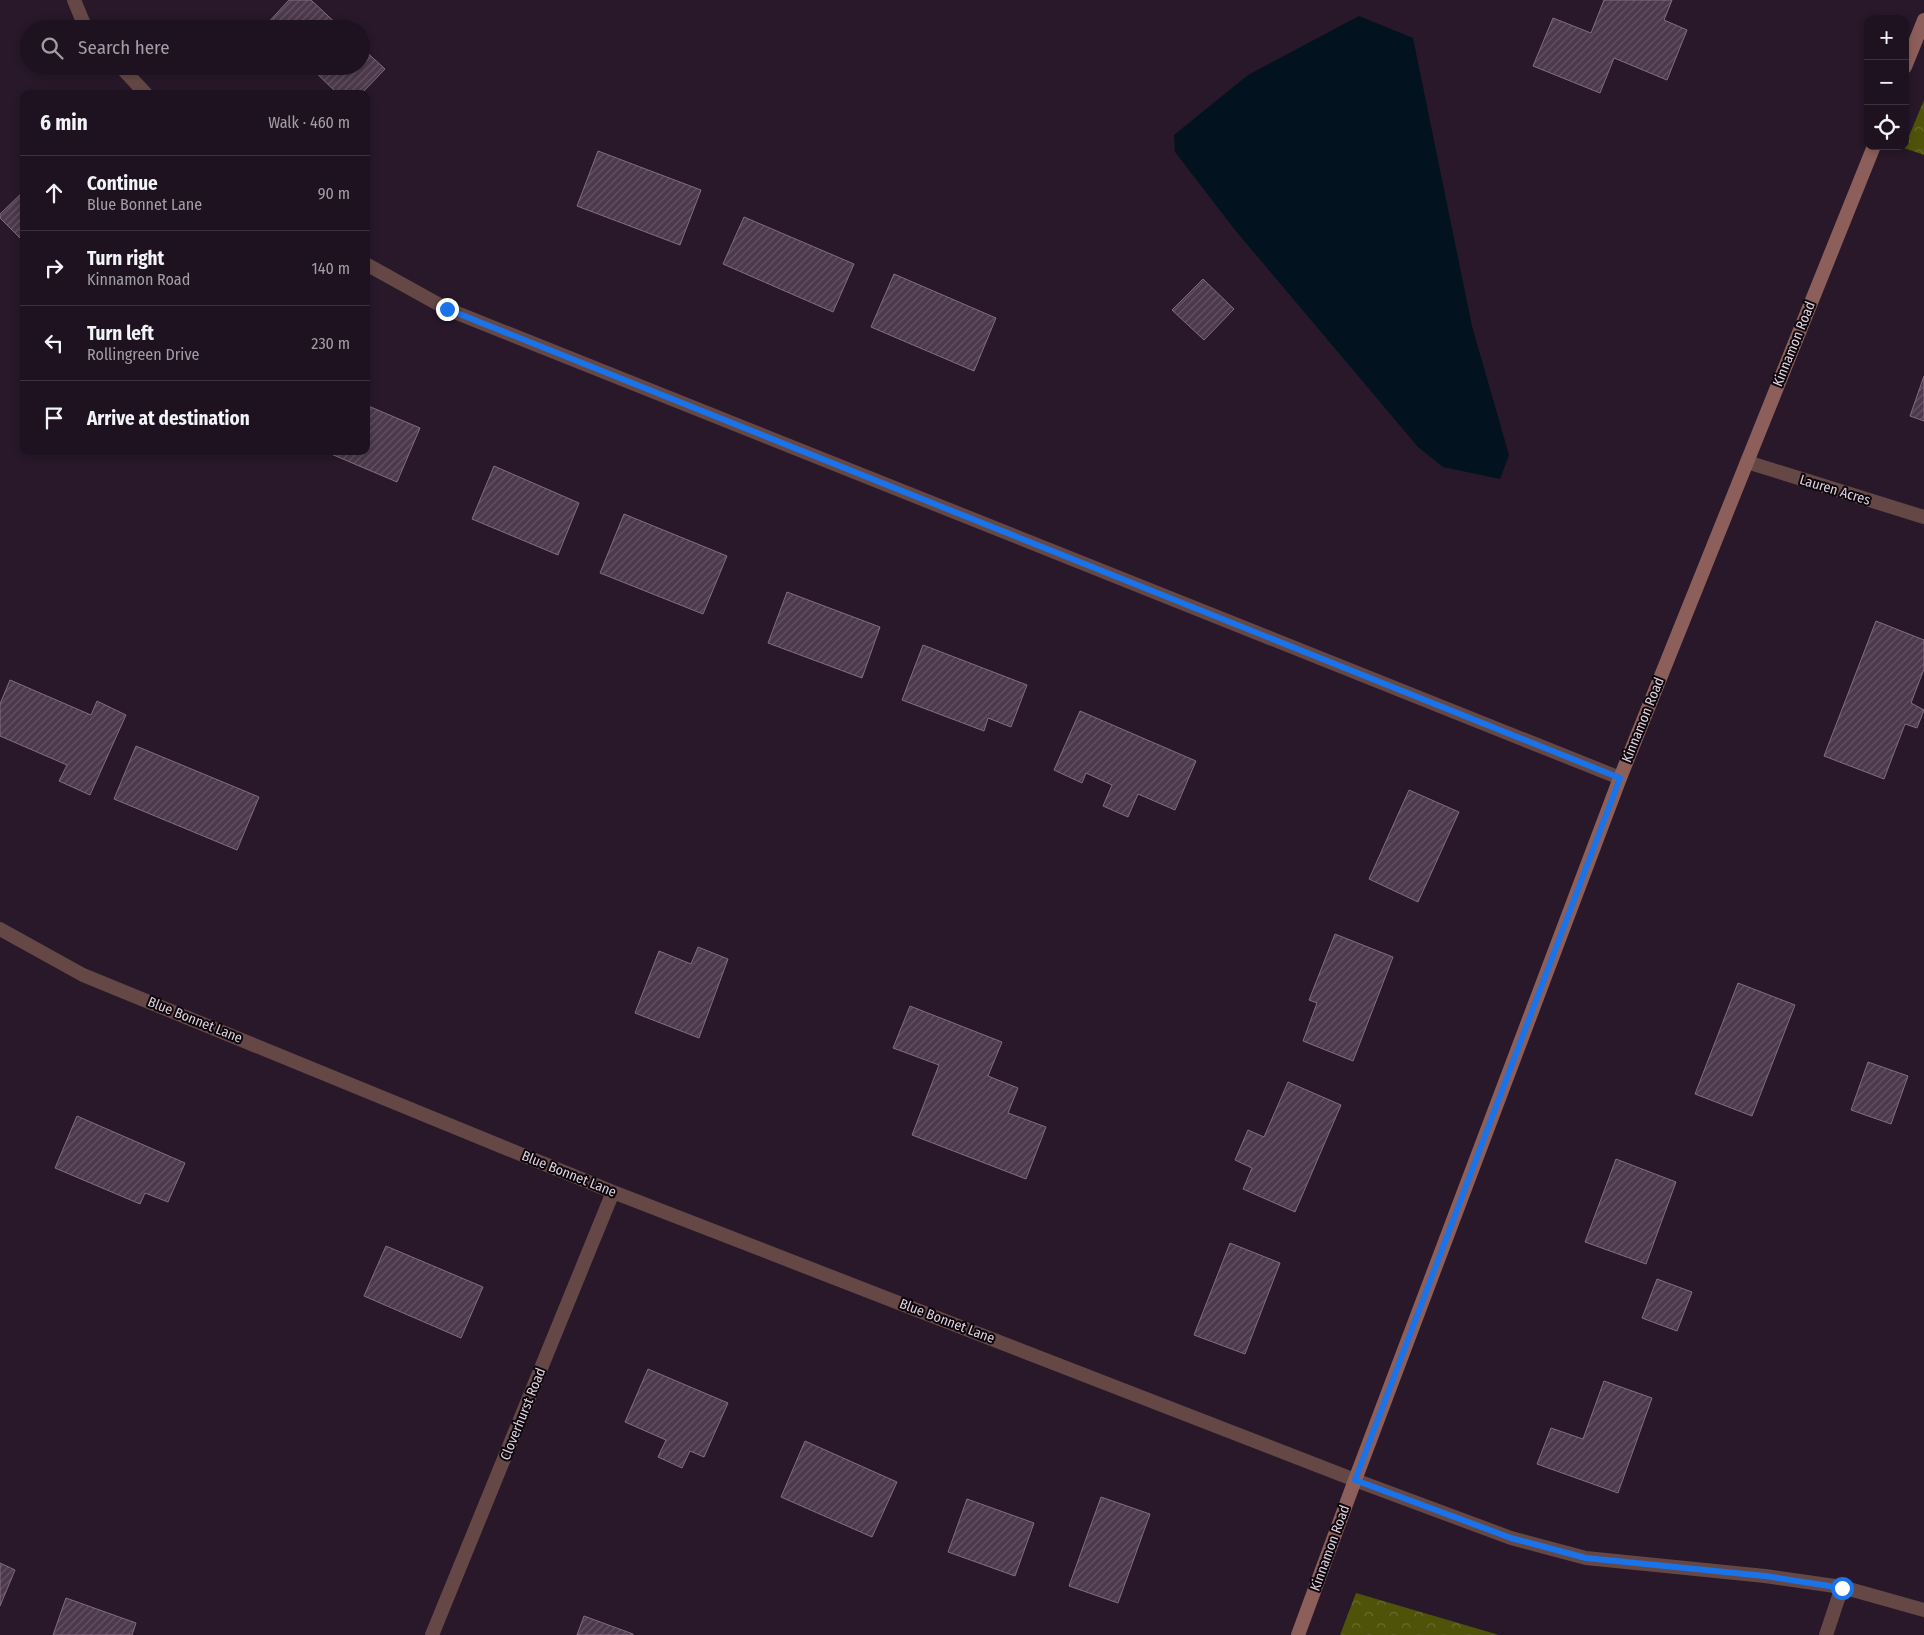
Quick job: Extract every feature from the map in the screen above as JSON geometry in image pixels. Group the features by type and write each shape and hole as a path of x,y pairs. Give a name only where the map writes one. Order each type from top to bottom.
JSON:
{"main road":[{"path":"1908,60 1924,20"},
{"name":"Kinnamon Road","path":"1298,1635 1620,778 1872,150"}],"street":[{"path":"74,0 82,20"},
{"path":"128,75 142,90"},
{"path":"370,266 447,309 1620,778"},
{"name":"Lauren Acres","path":"1747,462 1924,517"},
{"name":"Blue Bonnet Lane","path":"0,929 83,975 614,1192 1355,1480 1511,1538 1586,1558 1765,1576 1842,1588 1924,1610"},
{"name":"Cloverhurst Road","path":"432,1635 614,1192"},
{"path":"1826,1635 1842,1588"}],"green space":[{"path":"1924,100 1924,155 1909,150 1909,136"},
{"path":"1356,1593 1499,1635 1340,1635"}],"water":[{"path":"1359,16 1413,38 1472,326 1509,455 1500,479 1443,467 1418,447 1235,230 1175,152 1174,135 1248,75"}],"building":[{"path":"289,0 311,0 332,20 271,20"},
{"path":"1604,0 1672,0 1664,20 1687,30 1667,80 1614,58 1600,93 1533,66 1553,18 1591,33"},
{"path":"370,55 385,69 365,90 334,90 318,75 370,75"},
{"path":"598,151 701,190 680,245 577,206"},
{"path":"20,195 20,238 0,218 0,214"},
{"path":"744,217 854,264 833,312 723,264"},
{"path":"894,274 996,318 974,371 871,327"},
{"path":"1203,279 1234,309 1204,340 1172,310"},
{"path":"1924,376 1924,421 1910,416"},
{"path":"370,407 420,428 397,482 333,455 370,455"},
{"path":"494,466 579,503 558,555 472,519"},
{"path":"624,514 727,556 703,614 600,573"},
{"path":"787,592 880,627 862,678 768,643"},
{"path":"1876,621 1924,640 1924,669 1911,703 1924,710 1917,728 1905,724 1884,779 1824,756"},
{"path":"923,645 1027,685 1011,727 988,718 984,731 902,700"},
{"path":"10,680 91,715 97,701 126,715 90,795 59,781 67,765 0,736 0,704"},
{"path":"1080,711 1196,761 1175,810 1138,794 1128,817 1103,806 1112,785 1086,773 1082,783 1054,770"},
{"path":"136,746 259,797 237,850 114,799"},
{"path":"1409,790 1459,812 1418,902 1369,879"},
{"path":"1335,934 1393,957 1353,1061 1303,1041 1317,1003 1309,1000"},
{"path":"698,947 728,959 699,1038 635,1013 659,951 691,964"},
{"path":"1738,983 1795,1005 1752,1116 1695,1094"},
{"path":"910,1006 1002,1042 988,1076 1018,1088 1008,1113 1046,1127 1026,1179 912,1135 939,1065 893,1048"},
{"path":"1868,1062 1908,1076 1891,1124 1851,1110"},
{"path":"1288,1082 1341,1105 1295,1212 1243,1189 1252,1168 1235,1160 1248,1130 1264,1137"},
{"path":"77,1116 185,1163 168,1202 145,1193 140,1204 55,1168"},
{"path":"1616,1159 1676,1182 1646,1264 1585,1242"},
{"path":"1230,1243 1280,1263 1245,1354 1194,1335"},
{"path":"386,1246 483,1287 461,1338 364,1296"},
{"path":"1657,1279 1692,1292 1677,1331 1642,1318"},
{"path":"648,1369 728,1403 704,1457 690,1451 682,1468 658,1457 666,1440 625,1422"},
{"path":"1604,1381 1652,1398 1618,1493 1537,1464 1551,1428 1583,1439"},
{"path":"805,1441 897,1482 872,1537 781,1497"},
{"path":"1101,1497 1150,1514 1118,1603 1069,1586"},
{"path":"967,1499 1034,1523 1015,1576 948,1552"},
{"path":"0,1563 15,1570 0,1606"},
{"path":"66,1598 136,1623 132,1635 53,1635"},
{"path":"584,1616 633,1634 633,1635 577,1635"}],"route":[{"path":"447,309 1620,778 1355,1480 1511,1538 1586,1558 1765,1576 1842,1588"}]}
